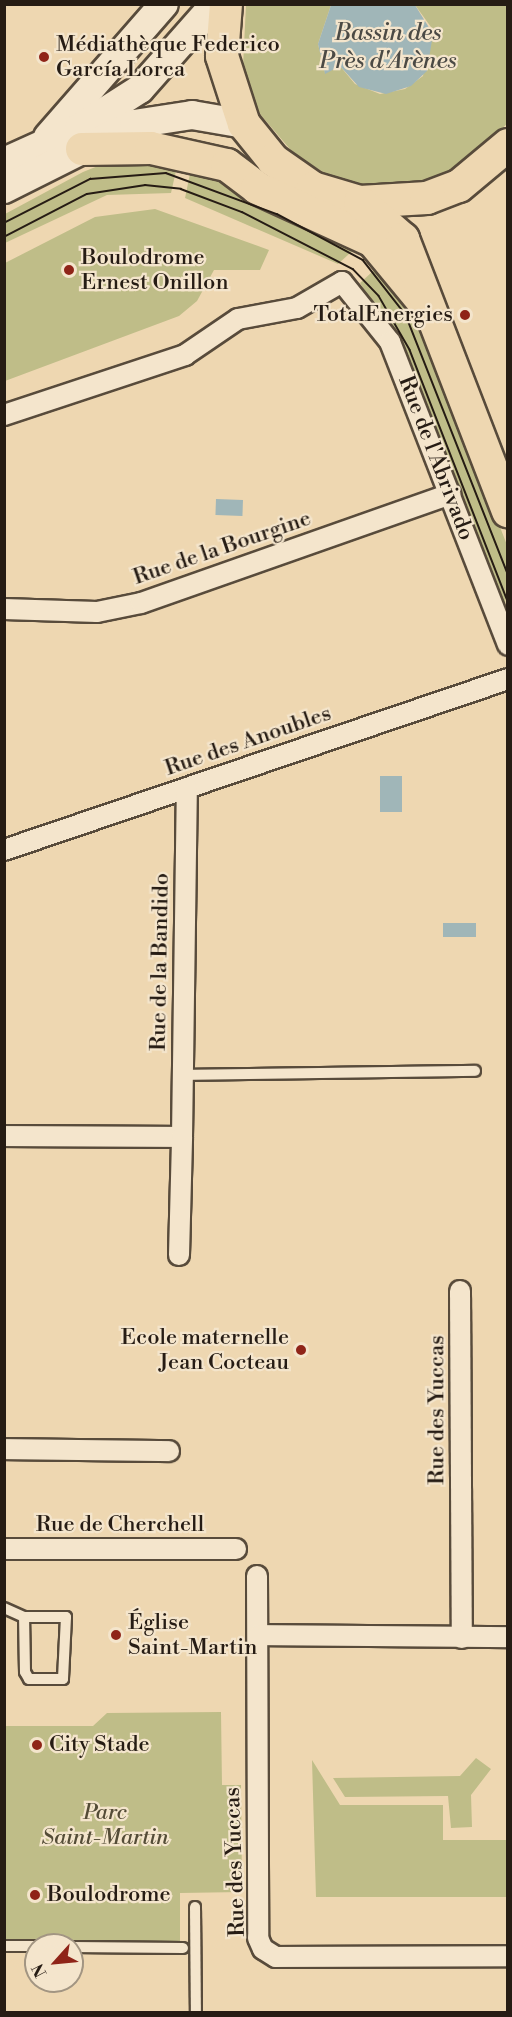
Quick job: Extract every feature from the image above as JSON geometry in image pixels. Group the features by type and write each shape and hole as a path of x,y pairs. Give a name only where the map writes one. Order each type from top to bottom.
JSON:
{"main road":[{"path":"44,141 164,4"},
{"path":"4,162 44,141 79,128 140,89 215,4"},
{"path":"226,4 222,57 244,124 250,163 257,188 373,241 425,304"},
{"path":"4,189 134,124 175,115 244,124"},
{"path":"82,149 151,148 250,163 313,188 360,202 427,198 459,186 507,145"},
{"name":"Rue de l'Abrivado","path":"360,202 400,233 425,290 425,304 505,499"}],"street":[{"name":"Rue de l'Abrivado","path":"4,415 185,355 238,319 297,308 342,282 390,342 507,645"},
{"name":"Rue de la Bourgine","path":"4,609 97,612 141,603 450,494"},
{"name":"Rue des Anoubles","path":"4,850 507,679"},
{"name":"Rue de la Bandido","path":"179,1255 187,788"},
{"path":"4,1136 182,1137"},
{"name":"Rue des Yuccas","path":"460,1290 462,1638"},
{"path":"4,1449 169,1451"},
{"name":"Rue de Cherchell","path":"4,1549 236,1549"},
{"name":"Rue des Yuccas","path":"257,1576 259,1635 258,1938 263,1949 276,1956 507,1956"},
{"path":"259,1635 507,1637"}],"lane":[{"path":"183,1075 475,1071"},
{"path":"4,1608 24,1617 66,1617 63,1679 29,1678 25,1672 24,1617"},
{"path":"195,1907 196,2013"},
{"path":"4,1946 24,1946"},
{"path":"84,1947 183,1948"}],"green space":[{"path":"246,5 331,5 318,44 325,73 340,66 355,84 380,94 405,89 423,76 431,27 415,5 507,5 507,124 449,174 420,184 363,186 330,176 295,155 260,114 243,66"},
{"path":"178,162 171,193 107,195 5,243 5,214 83,172 103,164"},
{"path":"192,164 361,243 338,264 185,198"},
{"path":"155,209 269,250 260,270 214,270 197,301 179,316 5,381 5,263 95,217"},
{"path":"384,261 412,302 507,545 505,616 404,353 360,283"},
{"name":"Parc Saint-Martin","path":"221,1712 222,1785 241,1785 242,1892 180,1893 180,1943 84,1943 84,1933 24,1933 24,1943 5,1943 4,1726 93,1726 107,1713"},
{"path":"476,1758 491,1769 471,1795 472,1827 451,1828 448,1796 345,1797 333,1778 460,1776"},
{"path":"312,1760 340,1805 443,1805 443,1840 507,1840 507,1897 316,1897"}],"water":[{"name":"Bassin des Près d'Arènes","path":"331,5 415,5 433,34 427,71 411,86 386,94 359,87 340,66 325,74 318,44"},
{"path":"216,499 243,500 242,516 215,515"},
{"path":"380,776 402,776 402,812 380,812"},
{"path":"443,923 476,923 476,937 443,937"}],"tram line":[{"path":"4,223 90,179 166,173 277,214 363,260 406,315 508,574"},
{"path":"4,237 87,194 145,185 181,189 242,212 353,269 379,296 410,350 508,602"}],"place":[{"name":"Médiathèque Federico García Lorca","path":"44,57"},
{"name":"Boulodrome Ernest Onillon","path":"69,270"},
{"name":"TotalEnergies","path":"465,315"},
{"name":"Ecole maternelle Jean Cocteau","path":"301,1350"},
{"name":"Église Saint-Martin","path":"116,1635"},
{"name":"City Stade","path":"37,1745"},
{"name":"Boulodrome","path":"35,1895"}]}
